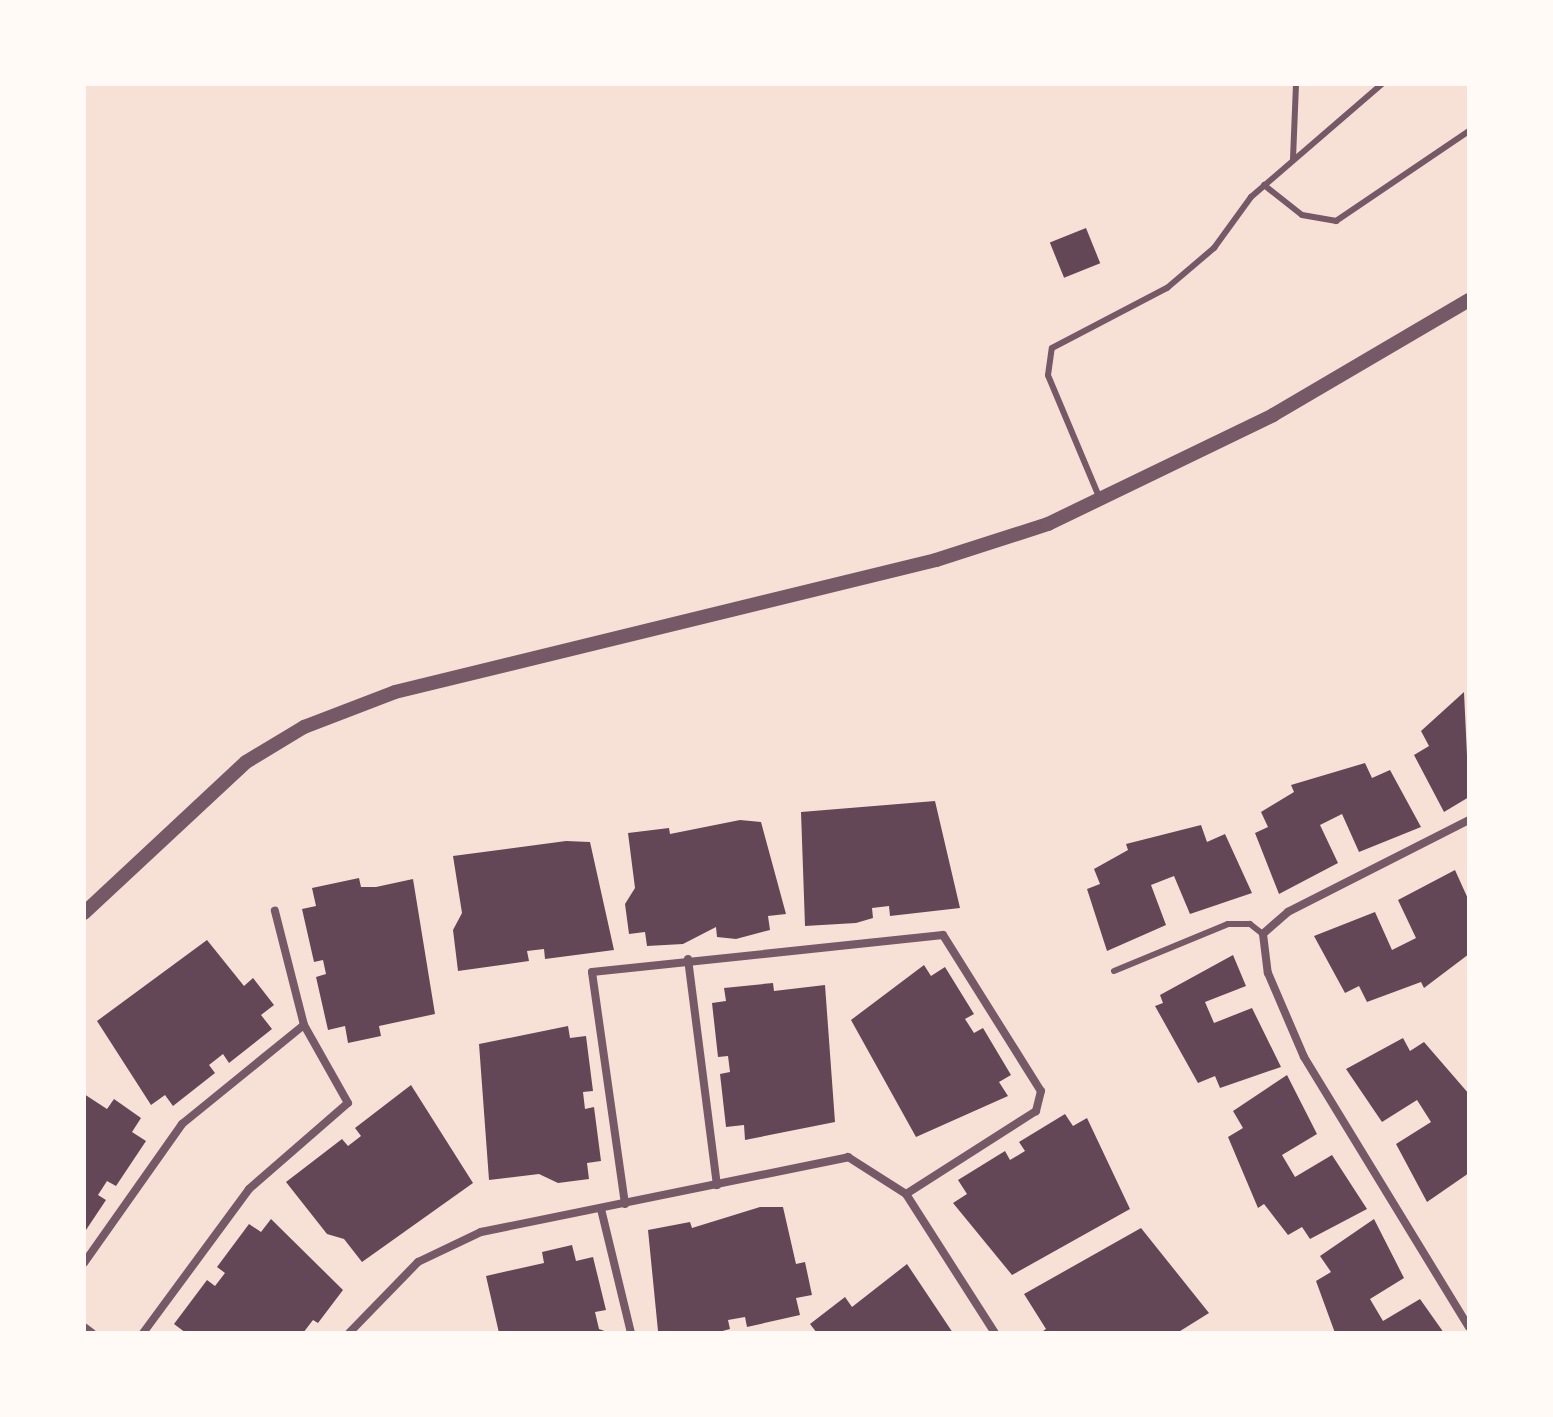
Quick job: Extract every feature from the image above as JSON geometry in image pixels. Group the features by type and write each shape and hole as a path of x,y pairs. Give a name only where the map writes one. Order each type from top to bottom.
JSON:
{"street":[{"path":"85,909 246,762 304,727 395,692 936,560 1101,502 1273,415 1469,300"},
{"path":"1469,820 1288,912 1263,934 1268,973 1304,1057 1469,1327"},
{"path":"143,1333 249,1189 348,1103 304,1025 275,911"},
{"path":"625,1204 592,972 688,959 943,935 1041,1091 1036,1111 906,1194"},
{"path":"688,959 717,1185"},
{"path":"84,1263 182,1124 304,1025"},
{"path":"349,1333 418,1262 481,1232 848,1157 906,1194 995,1333"},
{"path":"601,1209 631,1333"},
{"path":"84,1327 92,1333"}],"lane":[{"path":"1293,159 1296,84"},
{"path":"1101,502 1048,375 1052,348 1167,288 1214,248 1264,185 1382,84"},
{"path":"1264,185 1302,215 1336,221 1469,131"},
{"path":"1114,971 1228,924 1250,924 1263,934"}],"building":[{"path":"1086,228 1100,263 1064,278 1050,243"},
{"path":"1464,692 1469,797 1444,812 1414,755 1429,746 1421,731"},
{"path":"1365,763 1372,778 1390,770 1421,827 1359,852 1342,814 1320,825 1338,863 1279,894 1255,833 1268,827 1261,812 1294,792 1291,785"},
{"path":"935,801 960,908 890,916 889,906 872,908 873,918 856,923 805,926 801,812"},
{"path":"740,820 761,822 786,914 768,916 770,930 736,939 717,937 716,927 683,944 647,946 645,932 629,934 625,904 635,888 628,833 669,828 670,834"},
{"path":"1201,825 1207,842 1225,834 1252,893 1190,914 1174,876 1151,885 1166,925 1107,951 1087,889 1100,884 1094,869 1128,850 1126,844"},
{"path":"566,841 590,842 614,950 545,959 544,949 527,951 529,961 458,971 453,930 462,913 453,856"},
{"path":"1455,870 1469,901 1469,954 1424,988 1421,982 1367,1002 1359,986 1345,993 1314,936 1375,912 1392,950 1416,938 1398,900"},
{"path":"359,878 361,887 413,879 435,1014 379,1026 381,1036 348,1043 345,1026 328,1030 316,977 326,974 323,960 314,962 302,909 316,906 312,888"},
{"path":"207,940 244,986 253,978 274,1005 261,1015 272,1029 229,1063 223,1054 209,1065 215,1073 173,1106 165,1095 151,1105 97,1021"},
{"path":"1233,955 1246,986 1205,1002 1214,1023 1252,1008 1281,1067 1220,1088 1215,1076 1198,1083 1155,1006 1163,1003 1160,995"},
{"path":"924,965 931,976 945,967 974,1014 965,1019 974,1033 983,1028 1011,1075 999,1082 1008,1096 916,1137 851,1020"},
{"path":"773,983 774,991 825,985 835,1122 745,1140 744,1125 726,1127 720,1074 730,1072 728,1056 718,1057 712,1003 726,1001 724,988"},
{"path":"568,1026 570,1038 586,1036 593,1091 583,1092 585,1109 594,1107 601,1161 587,1163 589,1179 558,1183 539,1174 489,1180 479,1044"},
{"path":"1403,1038 1410,1051 1424,1042 1469,1094 1469,1173 1427,1202 1396,1144 1431,1122 1417,1100 1382,1122 1346,1069"},
{"path":"1287,1075 1317,1134 1282,1155 1295,1177 1332,1155 1367,1209 1310,1239 1302,1227 1288,1235 1264,1204 1258,1208 1228,1137 1243,1128 1233,1111"},
{"path":"411,1085 473,1183 362,1262 344,1239 327,1234 286,1182 342,1139 348,1146 361,1136 355,1128"},
{"path":"84,1094 107,1109 114,1099 141,1118 132,1132 146,1141 116,1186 107,1181 98,1195 106,1200 84,1233"},
{"path":"1065,1114 1073,1126 1087,1118 1130,1209 1012,1275 953,1203 967,1194 958,1180 1005,1151 1010,1160 1025,1151 1019,1142"},
{"path":"760,1207 783,1207 796,1264 805,1262 812,1295 796,1298 800,1315 747,1327 745,1317 728,1320 730,1329 715,1333 658,1331 648,1230 690,1222 692,1228"},
{"path":"271,1219 343,1290 318,1323 313,1320 303,1333 186,1333 174,1324 207,1280 215,1286 225,1273 217,1267 249,1224 261,1232"},
{"path":"1374,1219 1404,1278 1370,1299 1383,1321 1420,1299 1444,1333 1335,1333 1316,1281 1331,1272 1320,1256"},
{"path":"1141,1228 1209,1313 1177,1333 1040,1333 1046,1329 1024,1294"},
{"path":"572,1245 576,1261 593,1257 606,1310 595,1312 599,1329 610,1333 499,1333 486,1276 544,1263 542,1252"},
{"path":"907,1264 953,1333 817,1333 810,1324 845,1297 852,1307"}]}
